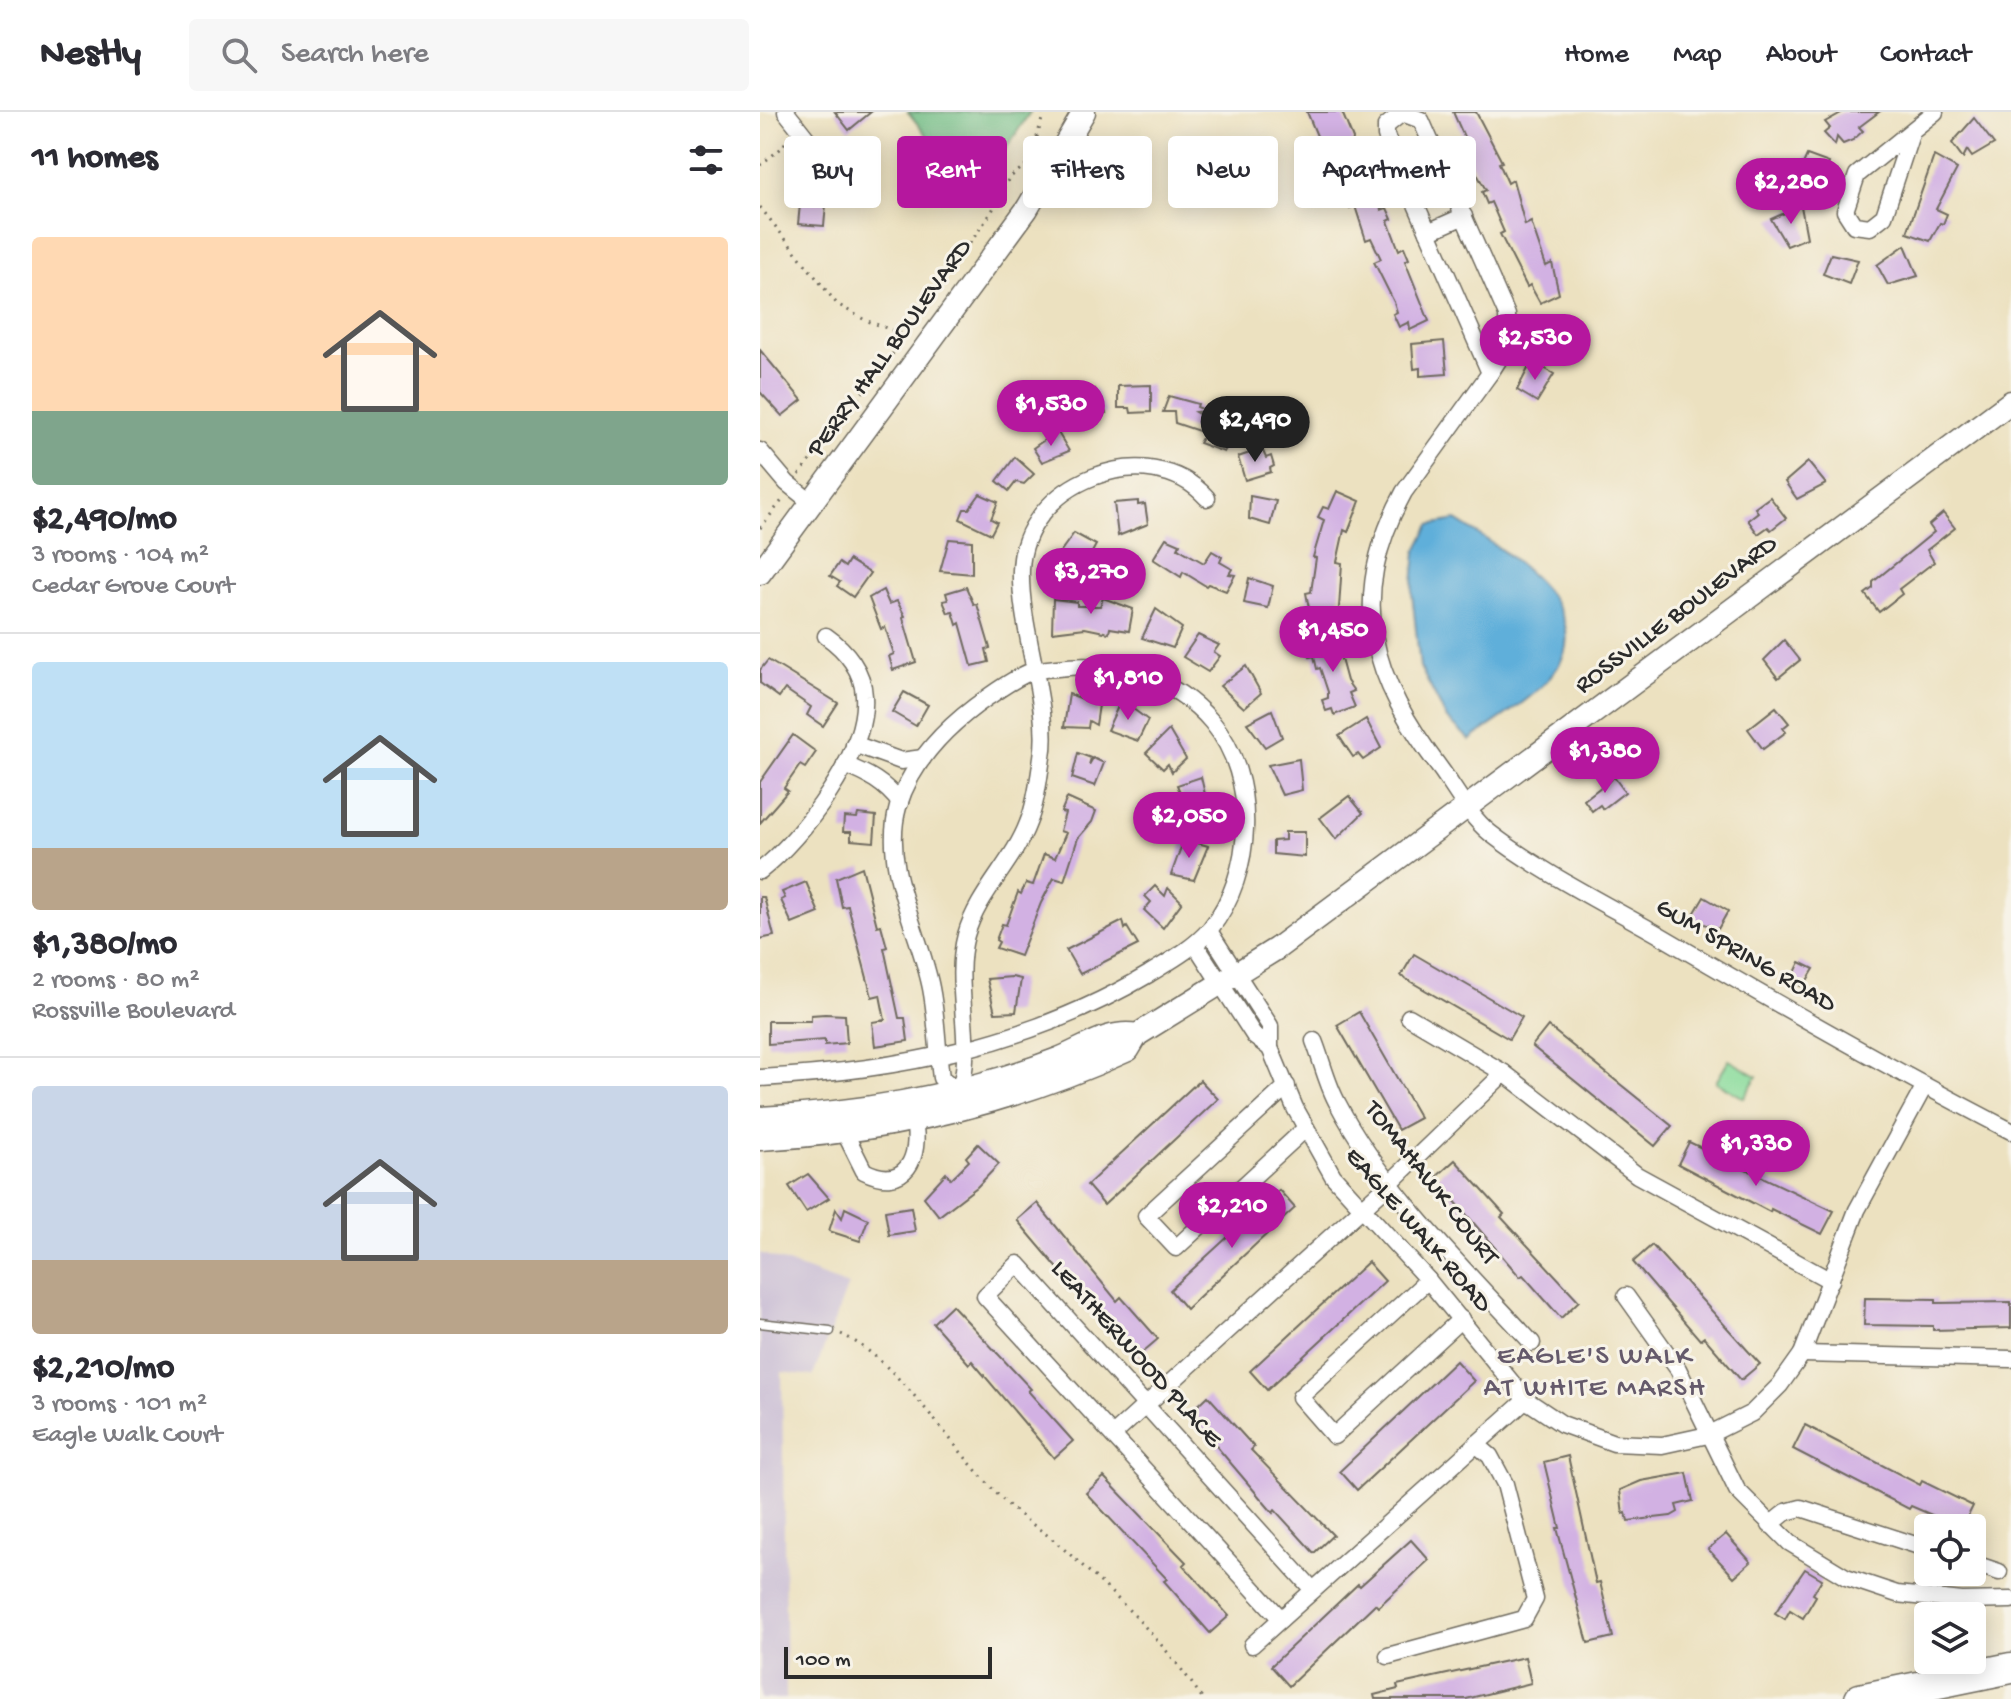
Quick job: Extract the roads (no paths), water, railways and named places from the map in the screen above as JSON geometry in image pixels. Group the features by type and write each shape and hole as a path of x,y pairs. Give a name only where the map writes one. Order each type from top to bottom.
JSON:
{"highway":[{"path":"1860,1699 2011,1668"}],"main road":[{"name":"PERRY HALL BOULEVARD","path":"760,573 1027,209 1084,112"},
{"name":"ROSSVILLE BOULEVARD","path":"760,1139 845,1133 979,1107 1056,1081 1128,1050 1137,1035 1230,980 2011,402"},
{"name":"ROSSVILLE BOULEVARD","path":"760,1118 848,1112 959,1091 1060,1058 1120,1031 1137,1035"}],"street":[{"path":"786,112 805,136"},
{"path":"1911,134 1884,216 1870,227 1854,225 1845,211 1857,175 1935,112"},
{"name":"GUM SPRING ROAD","path":"1428,232 1386,136 1386,126 1402,113 1421,120 1509,325 1508,345 1404,492 1383,537 1373,587 1375,639 1395,703 1488,832 1563,879 1924,1087 2011,1131"},
{"path":"1464,216 1428,232 1490,373"},
{"path":"760,451 787,483 812,503"},
{"path":"760,1078 873,1069 938,1056 964,1052 1036,1029 1114,995 1195,944 1209,931 1228,900 1244,851 1245,807 1234,764 1215,725 1169,687 1109,665 1033,670 968,711 923,758 900,803 896,855 900,881 931,989 938,1056 941,1078 959,1091 966,1072 964,1052 959,987 966,935 981,902 1028,823 1043,754 1033,670 1024,625 1021,567 1032,533 1054,502 1103,472 1125,467 1177,474 1194,484 1207,498"},
{"path":"760,871 786,851 845,765 854,744 864,696 855,664 842,648 826,636"},
{"path":"854,744 901,761 923,758"},
{"path":"845,765 869,775 890,789 900,803"},
{"path":"1209,931 1230,980"},
{"path":"1195,944 1230,980"},
{"name":"EAGLE WALK ROAD","path":"1230,980 1255,1037 1270,1048 1306,1128 1333,1176 1361,1210 1428,1280 1526,1400 1562,1424 1614,1443 1662,1445 1708,1435 1752,1413 1767,1400 1802,1354 1857,1210 1924,1087"},
{"path":"931,989 959,987"},
{"path":"1409,1017 1504,1073 1637,1175 1831,1281"},
{"name":"TOMAHAWK COURT","path":"1314,1041 1336,1102 1391,1182 1449,1252 1532,1343"},
{"path":"1113,1435 1361,1210 1504,1073"},
{"path":"1287,1086 1146,1216 1176,1248 1306,1128"},
{"path":"845,1133 864,1171 892,1177 902,1172 916,1155 919,1144 914,1121"},
{"name":"LEATHERWOOD PLACE","path":"1281,1619 985,1296 1018,1264 1148,1403 1313,1590"},
{"path":"1428,1280 1300,1397 1334,1436 1461,1319"},
{"path":"1626,1296 1678,1369 1737,1490 1770,1525 1814,1559 1872,1587 1924,1599 2011,1600"},
{"path":"1802,1354 2011,1359"},
{"path":"1252,1645 1526,1400"},
{"path":"1388,1656 1524,1619 1531,1609 1533,1589 1505,1484 1490,1456 1476,1444"},
{"path":"1770,1525 1786,1512 1801,1508 1914,1544"},
{"path":"1986,1568 1999,1572"}],"lane":[{"path":"760,1323 830,1331"}],"water":[{"path":"1456,520 1496,546 1538,582 1555,603 1565,625 1566,648 1547,681 1470,740 1447,719 1420,667 1412,593 1416,552 1430,525"}],"district":[{"name":"EAGLE'S WALK AT WHITE MARSH","path":"1595,1373"}]}
